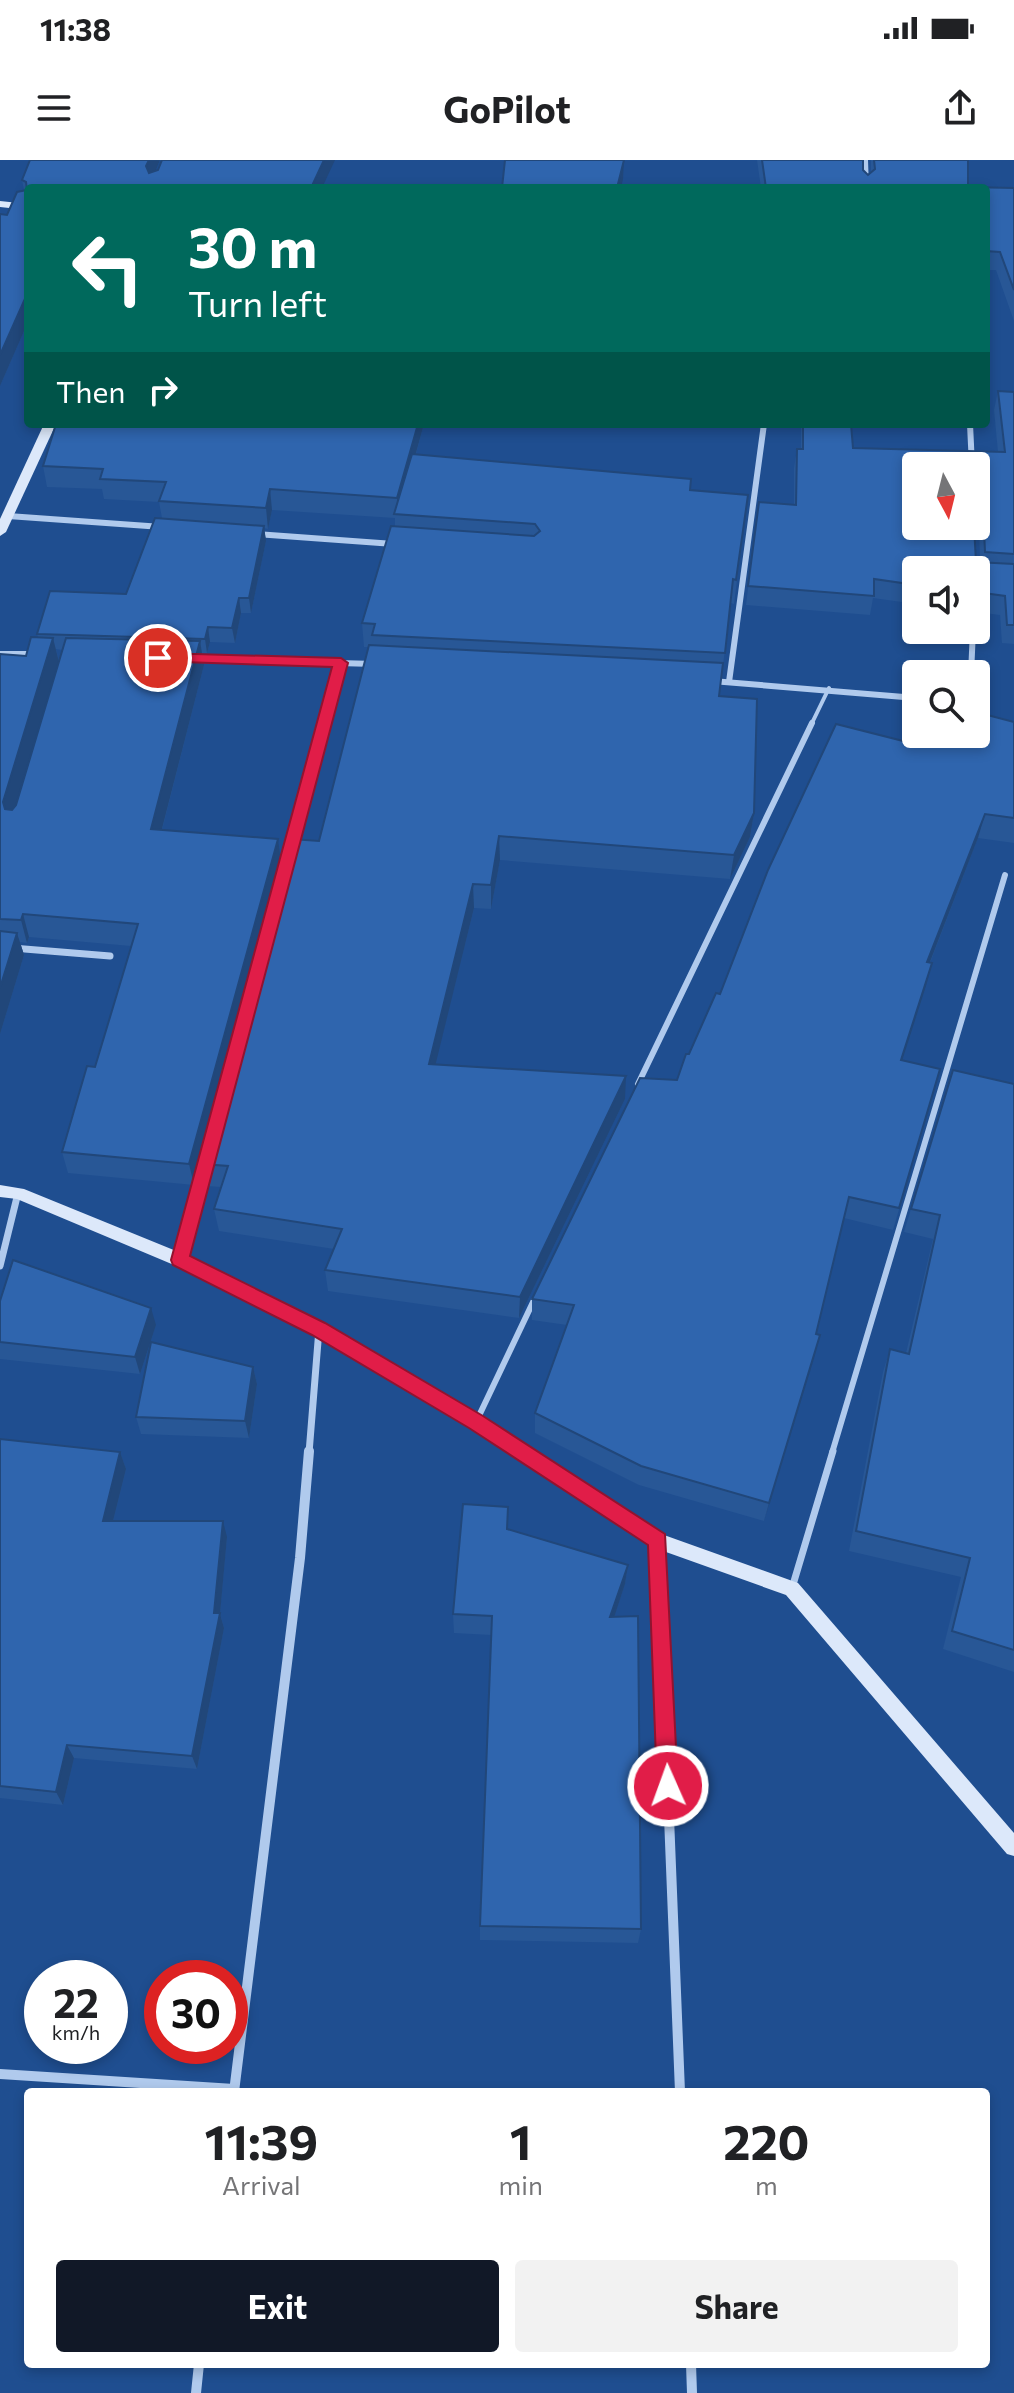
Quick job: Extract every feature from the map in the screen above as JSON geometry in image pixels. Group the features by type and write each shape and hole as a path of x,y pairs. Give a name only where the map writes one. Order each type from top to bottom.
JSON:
{"street":[{"path":"865,160 866,184"},
{"path":"0,204 24,207"},
{"path":"0,532 48,428"},
{"path":"729,682 763,428"},
{"path":"970,428 971,452"},
{"path":"8,516 167,528"},
{"path":"247,533 406,545"},
{"path":"0,654 45,654"},
{"path":"189,659 387,665"},
{"path":"287,862 341,663"},
{"path":"698,681 829,688 902,696"},
{"path":"0,947 110,956"},
{"path":"180,1260 208,1153"},
{"path":"0,1266 9,1192 180,1260 319,1329 476,1422 658,1541 792,1589 1014,1847"},
{"path":"234,2088 300,1558 319,1329"},
{"path":"658,1541 680,2088"},
{"path":"0,2074 193,2088"},
{"path":"196,2393 199,2368"},
{"path":"691,2368 692,2393"}],"lane":[{"path":"635,1091 829,688"},
{"path":"792,1589 1005,875"},
{"path":"476,1422 538,1292"}],"building":[{"path":"30,160 149,160 146,166 149,173 158,170 162,160 324,160 313,184 26,184 22,180"},
{"path":"505,160 624,160 618,184 502,184"},
{"path":"762,160 863,160 863,170 868,175 875,169 874,160 968,160 968,184 765,184"},
{"path":"990,187 1014,188 1014,290 1000,252 990,251"},
{"path":"24,191 24,301 0,355 0,214 7,215 17,192"},
{"path":"998,391 1014,392 1014,554 985,552 984,540 990,540 990,452 902,452 902,540 975,540 976,556 902,556 902,583 874,579 874,596 748,586 759,502 796,505 797,449 803,449 803,428 851,428 853,448 1005,452"},
{"path":"55,428 417,428 397,498 270,489 266,508 159,501 166,482 100,479 103,469 43,466"},
{"path":"412,454 691,479 690,490 748,495 736,580 733,579 725,653 372,635 375,624 362,623 391,526 534,536 540,531 535,524 394,514"},
{"path":"155,518 264,526 249,598 239,598 232,628 208,627 205,639 37,634 50,591 126,594"},
{"path":"990,563 1014,564 1014,625 1007,625 1005,596 990,594"},
{"path":"31,637 53,638 3,802 5,809 12,810 16,805 66,638 200,641 151,829 278,839 189,1164 62,1152 87,1066 95,1067 138,924 23,914 21,920 0,919 0,654 26,656"},
{"path":"369,645 723,663 719,696 757,699 754,813 734,855 499,836 491,885 473,884 429,1064 626,1076 520,1297 325,1270 342,1229 214,1209 228,1166 202,1164 291,839 319,841"},
{"path":"990,716 1014,722 1014,818 985,814 927,962 932,963 901,1060 940,1069 899,1208 849,1197 816,1334 820,1335 769,1503 641,1466 535,1413 574,1305 532,1299 640,1078 677,1080 686,1054 689,1054 716,993 720,994 768,870 836,724 902,741 902,748 990,748"},
{"path":"0,931 17,933 0,988"},
{"path":"953,1070 1014,1084 1014,1650 952,1631 970,1558 856,1531 890,1349 909,1354 940,1215 911,1209"},
{"path":"13,1260 151,1308 135,1357 0,1342 0,1301"},
{"path":"151,1342 253,1367 245,1421 136,1417"},
{"path":"0,1439 120,1452 103,1521 223,1521 214,1613 220,1613 192,1756 67,1745 56,1792 0,1786"},
{"path":"463,1504 508,1507 507,1529 628,1565 610,1617 638,1616 641,1929 480,1926 492,1616 453,1614"}],"route":[{"path":"158,658 341,663 180,1260 319,1329 476,1422 658,1541 668,1786"}]}
